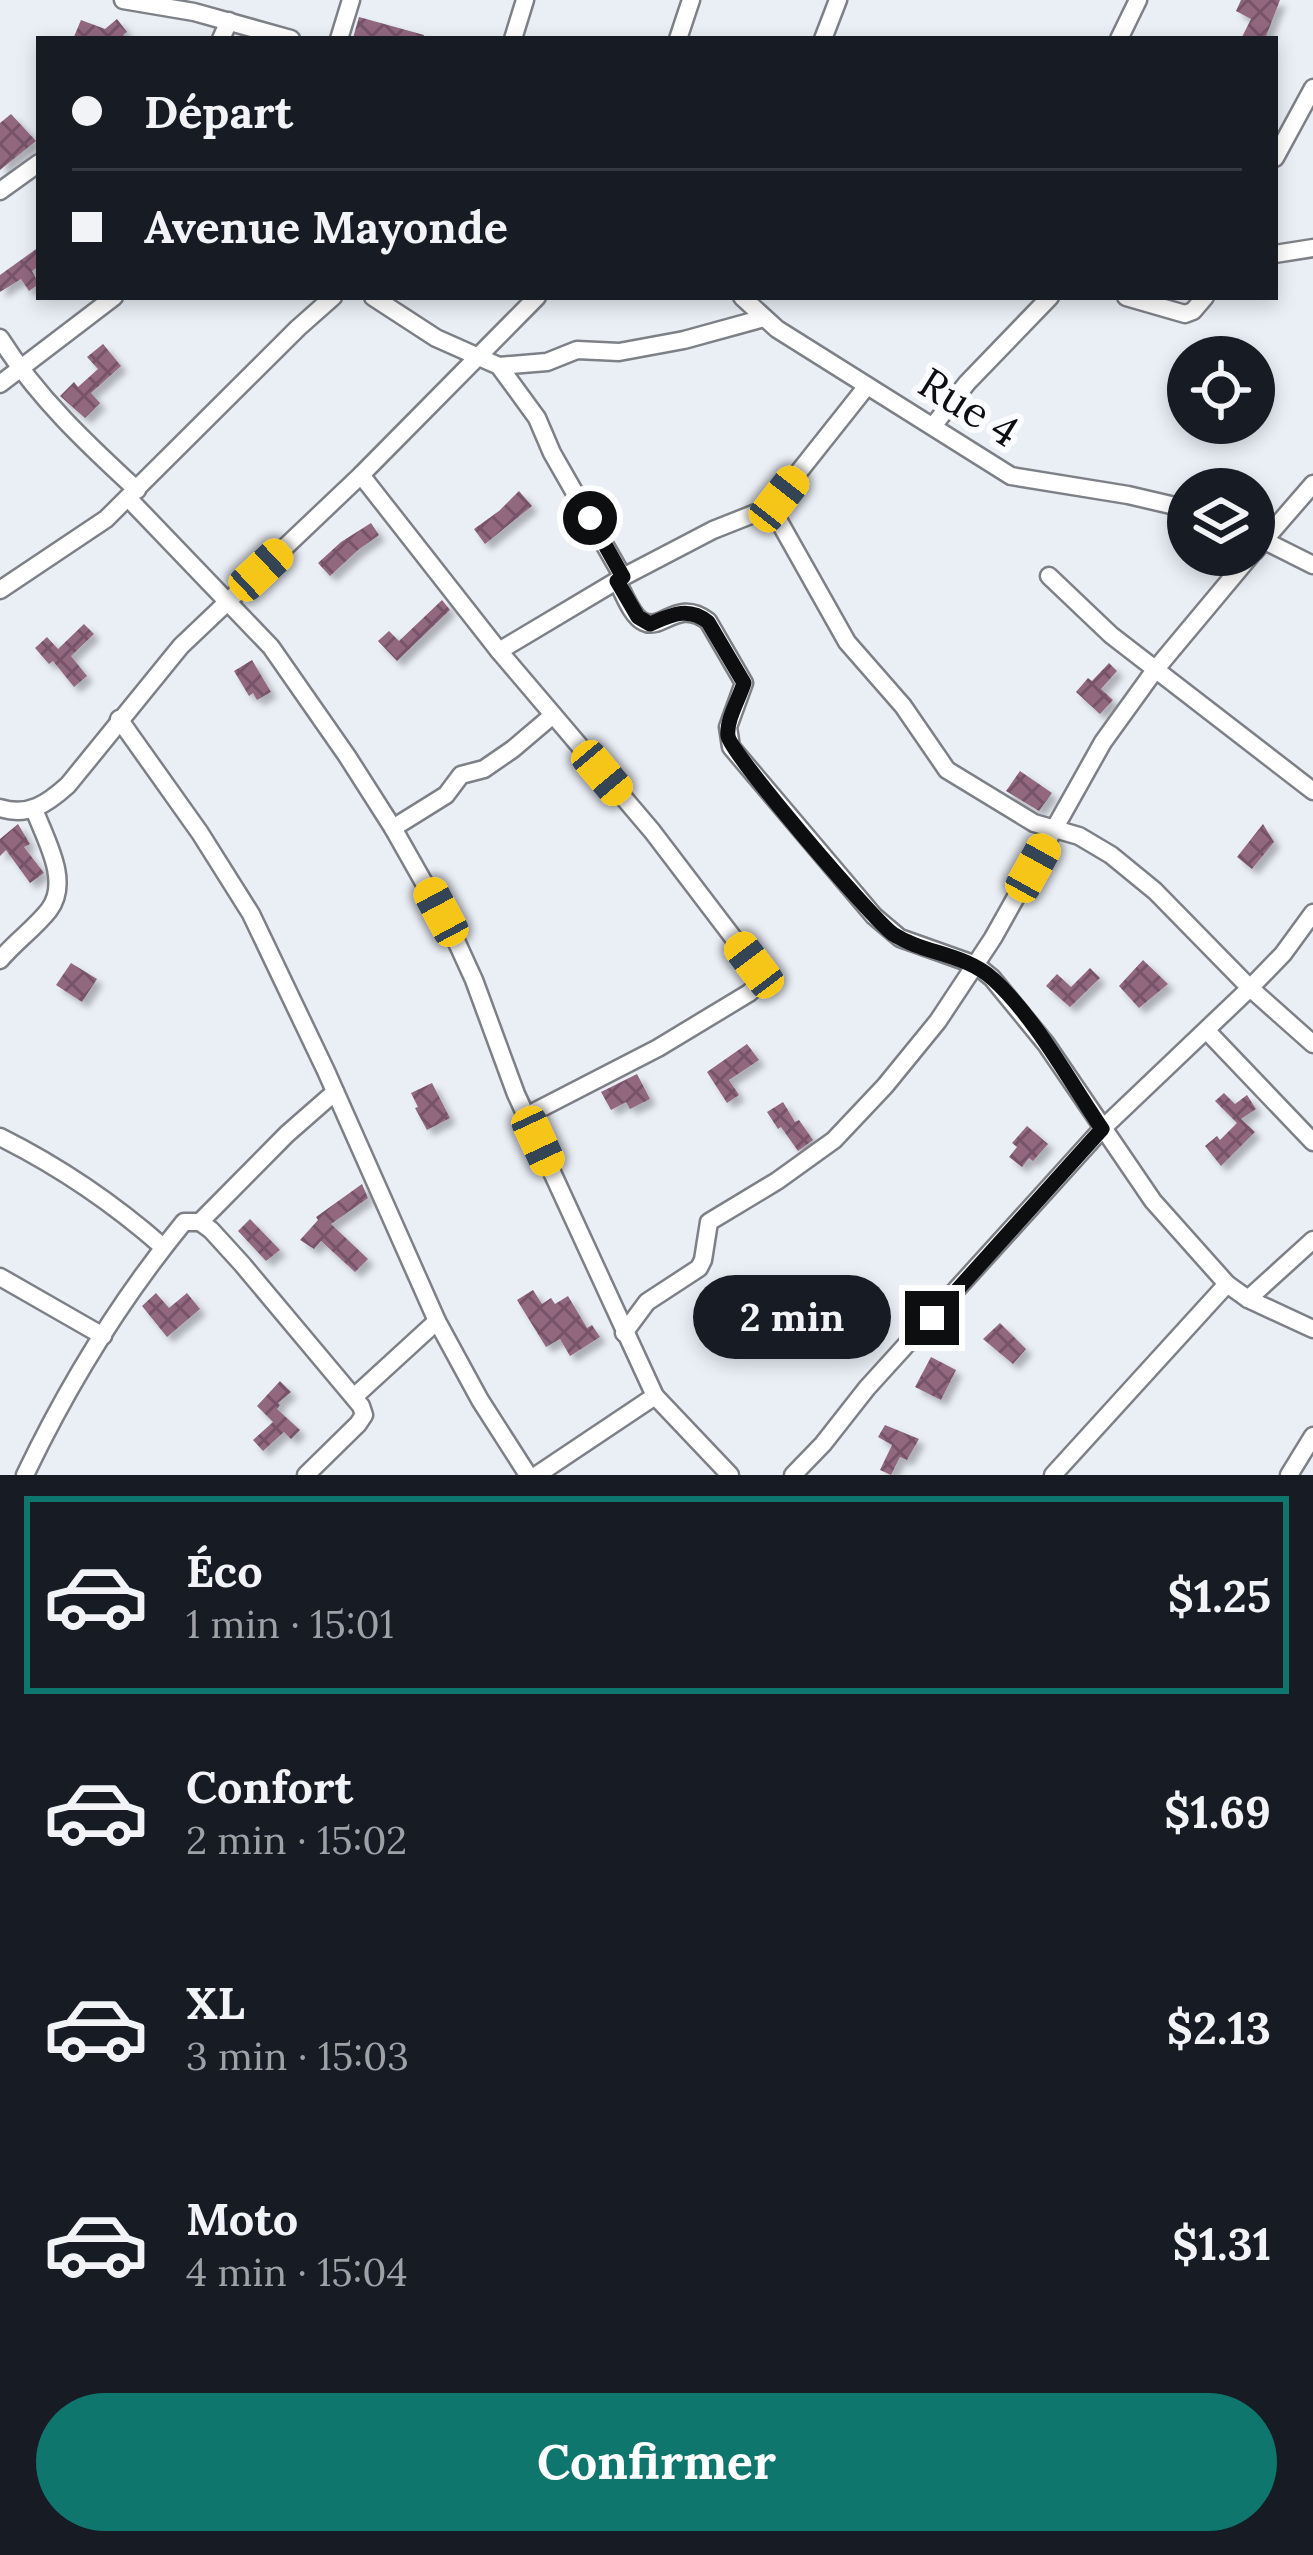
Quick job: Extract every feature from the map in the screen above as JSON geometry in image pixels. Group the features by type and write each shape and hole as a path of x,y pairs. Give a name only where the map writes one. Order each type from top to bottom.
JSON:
{"street":[{"path":"123,0 195,6 281,36"},
{"path":"340,36 351,0"},
{"path":"514,36 525,0"},
{"path":"679,36 691,0"},
{"path":"824,36 838,0"},
{"path":"1120,36 1138,0"},
{"path":"223,36 230,22"},
{"path":"1278,152 1313,88"},
{"path":"0,190 36,166"},
{"path":"1278,254 1313,248"},
{"path":"0,384 110,300"},
{"path":"0,590 92,530 133,495 330,300"},
{"path":"377,300 404,319 499,366 548,362 577,350 619,352 764,318"},
{"path":"0,808 34,809 68,785 164,664 534,300"},
{"name":"Rue 4","path":"745,300 777,329 1011,476 1167,504"},
{"path":"933,426 967,383 1047,300"},
{"path":"1137,300 1186,314 1203,300"},
{"path":"0,338 19,369 72,430 256,629 392,827 453,934 526,1116 655,1396 730,1475"},
{"path":"499,366 537,418 638,617 650,624 678,613 700,615 708,622 744,683 728,727 731,747 874,916 900,938 976,965 1012,999 1153,1202 1227,1284 1313,1329"},
{"path":"499,651 620,579 713,530 771,507 867,386"},
{"path":"361,475 499,651 652,831 761,979 749,993 658,1048 526,1116"},
{"path":"1275,525 1313,484"},
{"path":"771,507 847,642 903,706 947,770 1034,823 1078,836 1131,871 1313,1044"},
{"path":"1275,552 1313,565"},
{"path":"1049,576 1111,635 1313,791"},
{"path":"624,1333 655,1296 699,1268 709,1222 835,1140 938,1021 976,965 1102,742 1232,576"},
{"path":"392,827 446,795 461,775 496,762 553,715"},
{"path":"119,719 251,914 437,1322 480,1400 533,1475 655,1396"},
{"path":"0,960 49,910 57,895 59,880 34,809"},
{"path":"793,1475 1102,1129 1250,988 1313,913"},
{"path":"1207,1031 1313,1142"},
{"path":"200,1222 286,1133 335,1092"},
{"path":"0,1137 44,1159 122,1210 163,1247"},
{"path":"25,1475 64,1399 163,1247 184,1222 200,1222 242,1264 364,1414 306,1475"},
{"path":"1248,1299 1313,1240"},
{"path":"0,1277 103,1336"},
{"path":"1053,1475 1227,1284"},
{"path":"354,1397 437,1322"},
{"path":"1294,1474 1313,1436"}],"building":[{"path":"1241,0 1280,0 1266,36 1242,36 1251,19 1236,11"},
{"path":"359,17 424,35 424,36 354,36"},
{"path":"117,19 127,32 124,36 74,36 81,20 105,29"},
{"path":"11,114 36,141 0,170 0,123"},
{"path":"36,249 32,271 36,286 29,291 21,279 0,292 0,275"},
{"path":"103,344 121,366 91,393 100,403 85,418 60,396 98,369 87,357"},
{"path":"519,491 532,506 485,544 474,529"},
{"path":"371,523 379,535 330,576 318,563"},
{"path":"442,600 450,610 397,661 378,641 389,631 399,641"},
{"path":"84,624 94,634 71,656 87,676 74,687 35,648 47,637 58,649"},
{"path":"252,660 271,692 257,700 253,693 249,696 234,671"},
{"path":"1109,663 1117,671 1101,689 1113,700 1100,714 1076,692"},
{"path":"1020,771 1052,793 1039,811 1006,791"},
{"path":"18,824 30,844 24,847 44,873 30,883 6,850 0,856 0,839"},
{"path":"1263,824 1274,842 1252,869 1237,857"},
{"path":"1143,960 1168,984 1139,1008 1119,986"},
{"path":"71,963 97,979 82,1002 56,985"},
{"path":"1090,968 1100,978 1070,1007 1046,986 1057,974 1071,987"},
{"path":"747,1044 759,1060 729,1080 739,1095 727,1103 707,1072"},
{"path":"637,1074 650,1099 630,1109 626,1102 611,1110 601,1092"},
{"path":"432,1083 450,1118 427,1130 411,1093"},
{"path":"1224,1093 1235,1104 1247,1095 1256,1109 1241,1119 1255,1132 1221,1166 1205,1146 1217,1136 1220,1140 1237,1123 1215,1101"},
{"path":"783,1102 813,1140 798,1151 767,1112"},
{"path":"1027,1126 1048,1144 1022,1167 1009,1157 1017,1147 1012,1143"},
{"path":"362,1184 368,1198 331,1224 368,1259 355,1272 321,1241 314,1249 300,1240 316,1217"},
{"path":"250,1219 280,1250 266,1261 238,1231"},
{"path":"533,1290 542,1304 551,1298 555,1304 568,1296 587,1328 592,1325 600,1337 570,1356 560,1339 546,1347 517,1300"},
{"path":"156,1293 169,1308 187,1293 200,1309 167,1337 142,1306"},
{"path":"1000,1323 1026,1349 1013,1364 983,1339"},
{"path":"931,1357 956,1370 941,1400 915,1387"},
{"path":"280,1381 291,1392 277,1409 300,1430 291,1439 284,1432 263,1451 253,1440 273,1422 257,1406"},
{"path":"885,1425 919,1439 907,1460 900,1457 891,1475 880,1470 892,1445 878,1437"}],"route":[{"path":"590,518 623,577 617,581 645,624 678,613 700,615 708,622 744,683 728,738 758,782 890,932 976,965 992,978 1046,1044 1102,1129 932,1318"}]}
